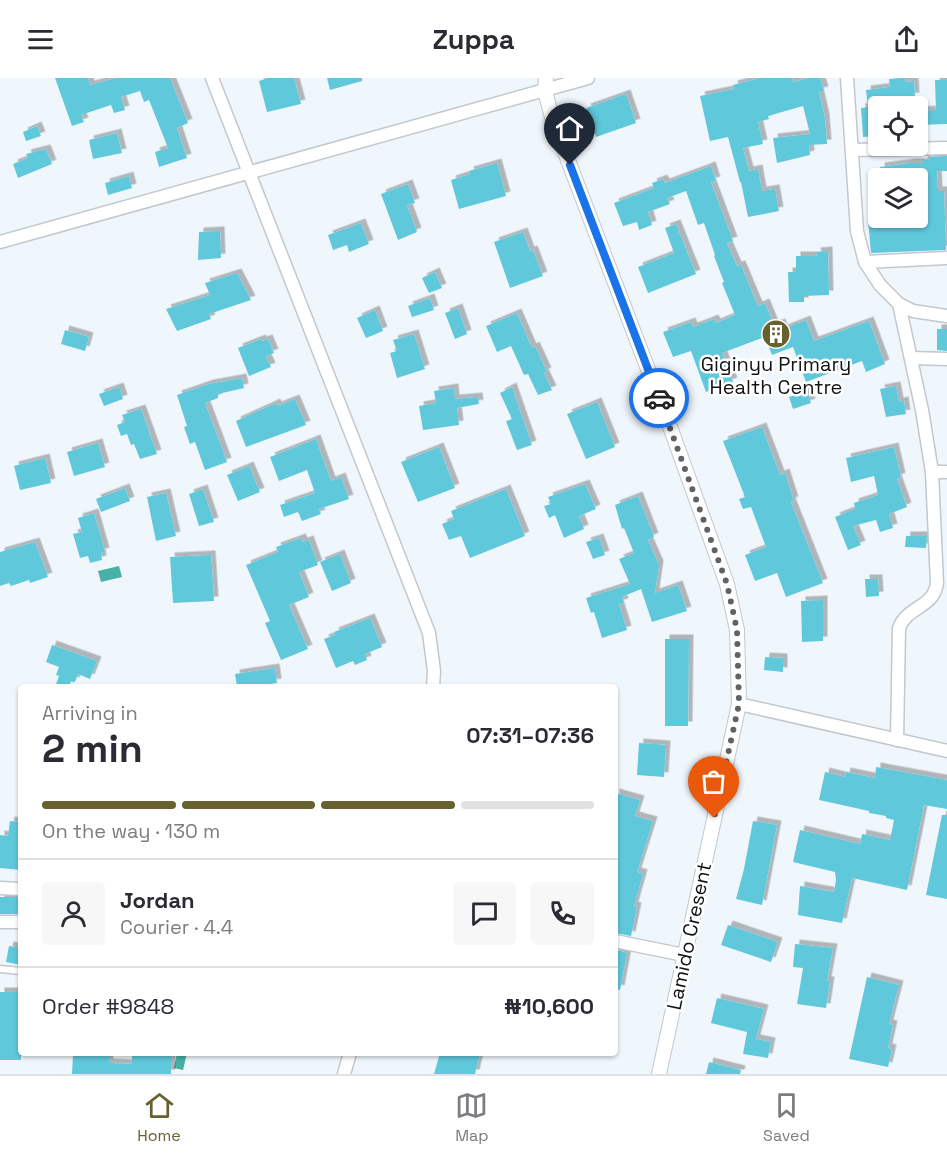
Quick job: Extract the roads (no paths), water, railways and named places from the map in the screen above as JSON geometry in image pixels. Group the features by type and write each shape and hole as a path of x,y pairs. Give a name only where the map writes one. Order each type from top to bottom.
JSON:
{"street":[{"path":"212,78 429,633 434,671 433,684"},
{"path":"0,242 546,85 588,78"},
{"path":"847,78 857,231 865,262 880,285 899,304 913,311 947,316"},
{"name":"Lamido Cresent","path":"546,85 553,121 727,584 737,630 739,704 659,1074"},
{"path":"852,150 947,148"},
{"path":"865,262 947,258"},
{"path":"897,740 899,628 905,618 932,598 936,592 932,472 899,304"},
{"path":"911,358 947,359"},
{"path":"932,472 947,472"},
{"path":"739,704 947,751"},
{"path":"0,888 18,889"},
{"path":"0,922 18,922"},
{"path":"618,942 684,956"},
{"path":"344,1074 349,1056"}],"lane":[{"path":"0,969 18,971"}],"place":[{"name":"Giginyu Primary Health Centre","path":"776,334"}]}
